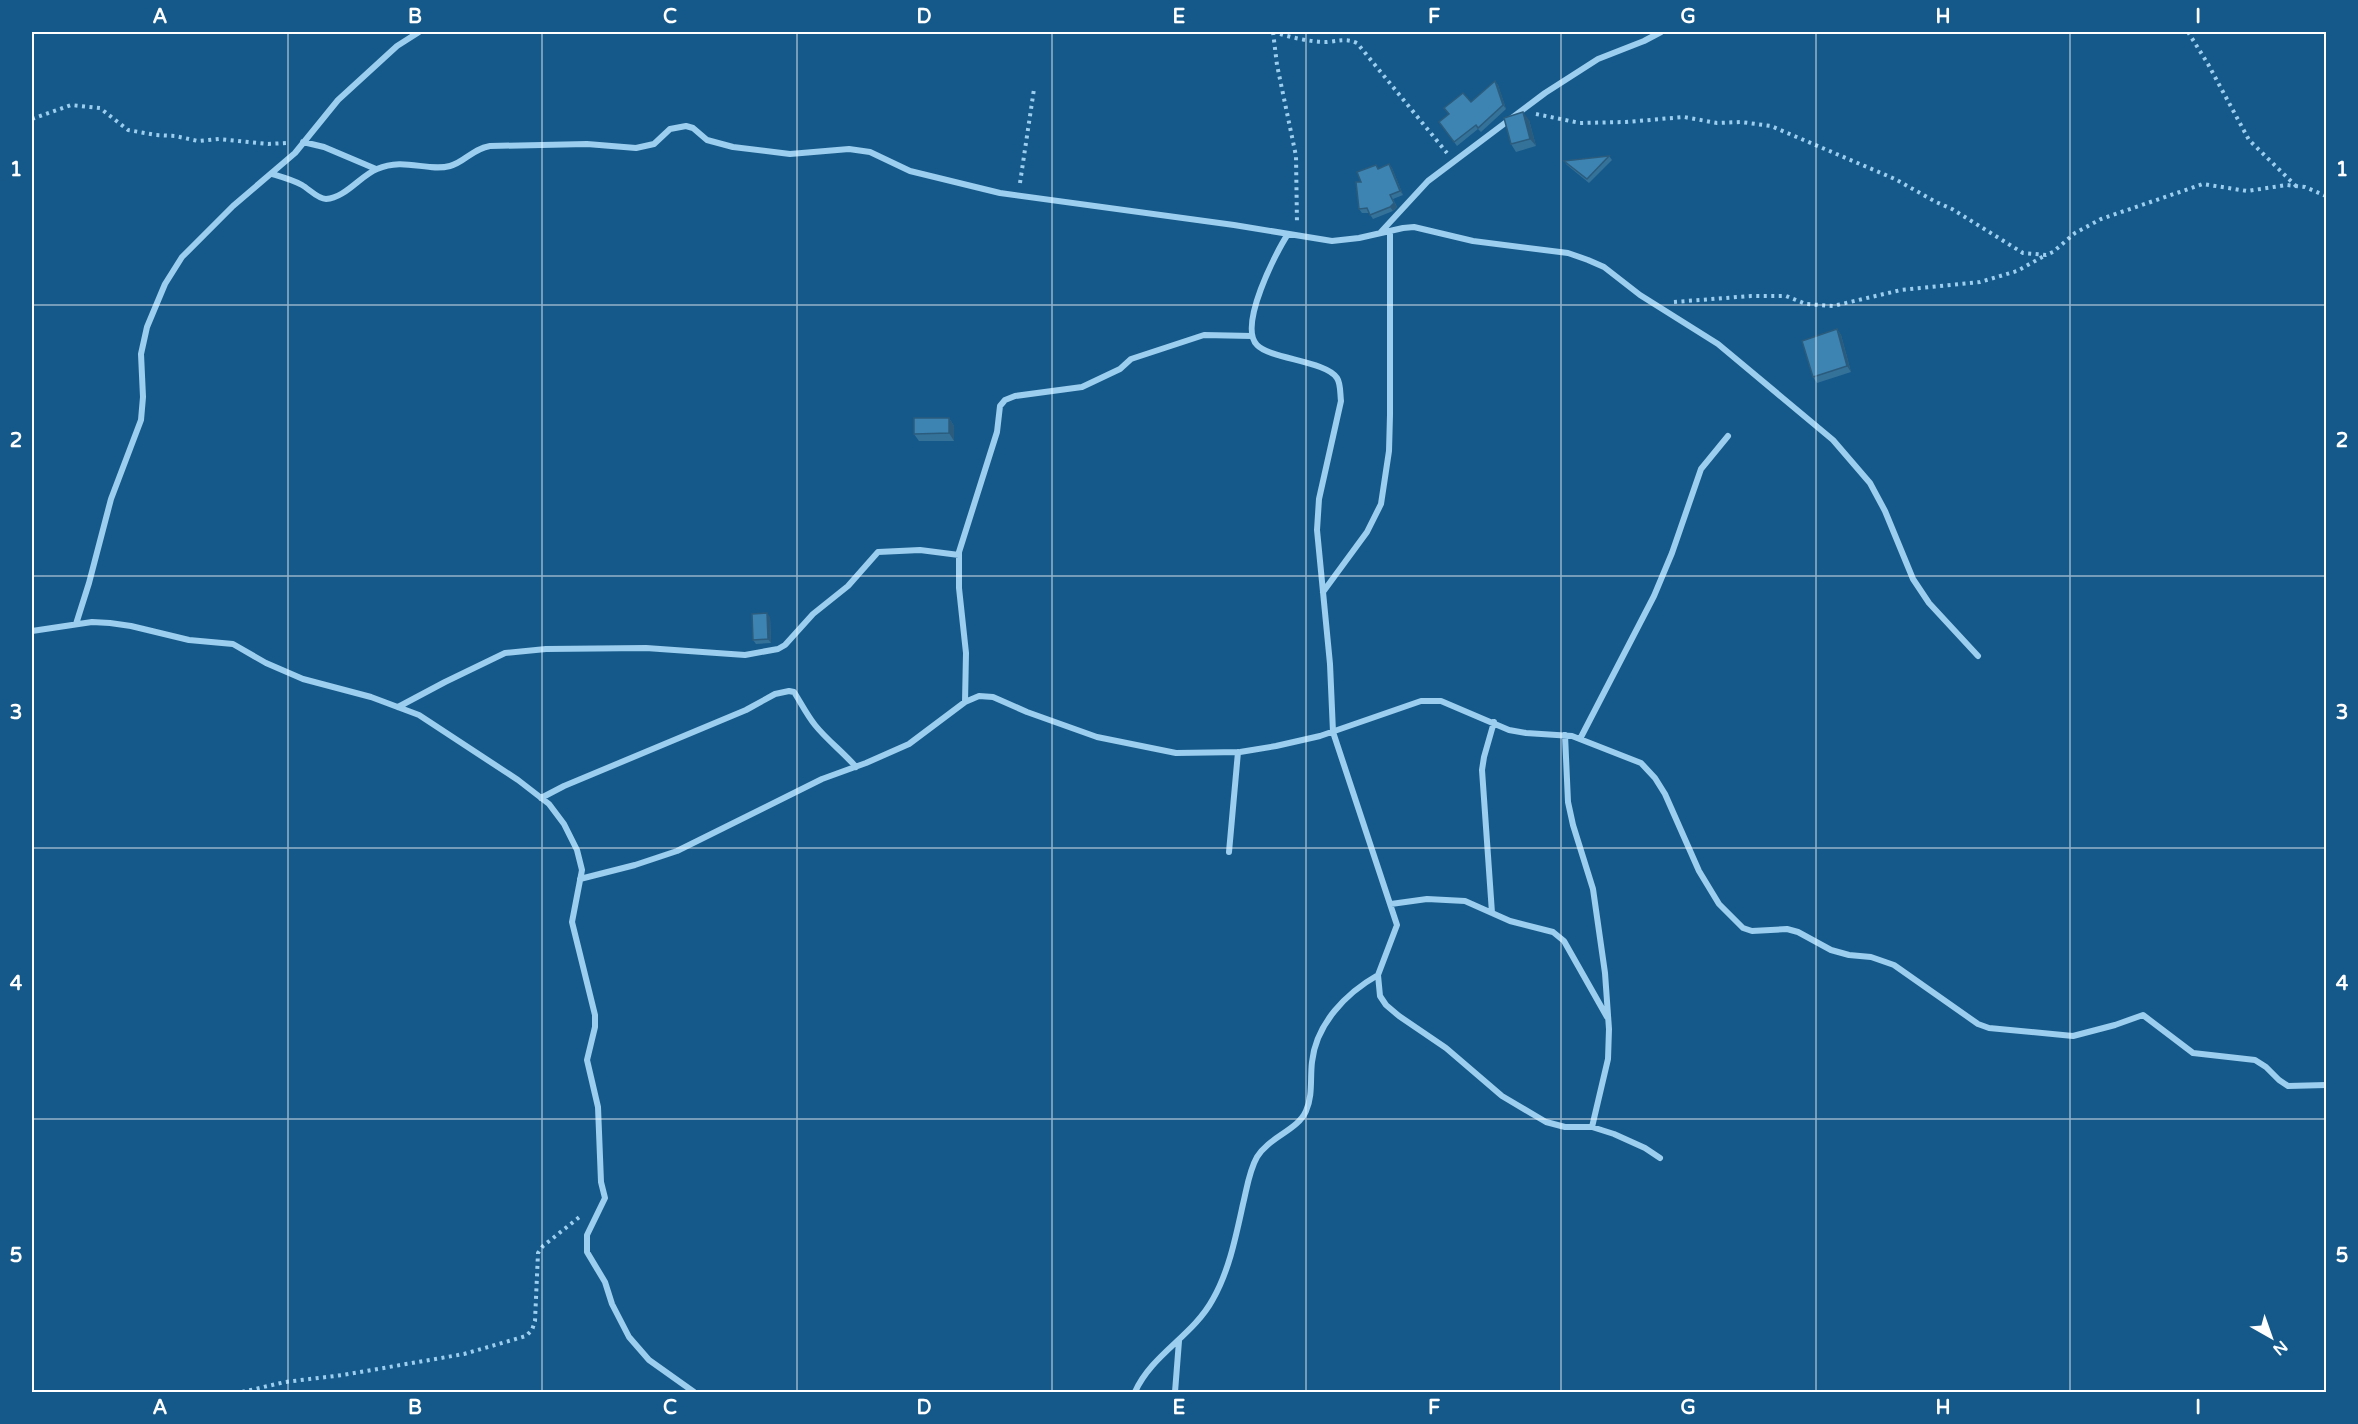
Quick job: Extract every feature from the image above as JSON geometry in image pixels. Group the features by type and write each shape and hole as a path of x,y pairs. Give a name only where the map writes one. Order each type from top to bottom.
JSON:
{"street":[{"path":"76,624 90,583 111,499 141,420 143,397 141,354 147,327 165,284 182,257 233,206 272,174 303,142 338,100 397,46 419,32"},
{"path":"1380,233 1428,181 1545,93 1598,59 1661,32"},
{"path":"272,174 301,184 321,198 327,199 349,188 376,169 401,163 448,166 479,148 490,146 587,144 636,148 654,144 670,129 686,126 693,128 707,140 732,147 790,154 849,149 870,152 910,171 1000,194 1332,241 1414,227 1473,241 1568,253 1604,267 1647,299 1718,344 1833,440 1870,483 1885,511 1913,579 1929,603 1978,656"},
{"path":"303,142 324,147 376,169"},
{"path":"1323,592 1366,532 1381,504 1389,451 1390,231"},
{"path":"1288,234 1274,255 1257,298 1252,336 1255,344 1266,351 1331,373 1337,378 1340,386 1341,401 1319,499 1317,530 1330,664 1333,732 1397,926 1378,975 1380,996 1398,1016 1446,1048 1502,1096 1546,1122 1556,1126 1592,1127 1634,1142 1660,1158"},
{"path":"965,702 966,653 958,588 959,555 966,524 982,483 997,432 1000,406 1005,400 1015,396 1082,387 1120,369 1131,359 1204,335 1252,336"},
{"path":"1580,739 1654,596 1672,554 1701,469 1728,436"},
{"path":"398,707 505,653 546,649 646,648 746,655 778,649 785,645 813,614 848,586 878,552 920,549 959,555"},
{"path":"32,631 92,622 132,626 189,640 233,644 266,663 303,680 371,697 419,715 518,780 549,804 564,824 577,850 582,870 572,922 595,1015 595,1027 587,1060 598,1107 601,1182 604,1198 587,1235 587,1252 605,1282 612,1304 629,1338 649,1360 694,1392"},
{"path":"541,798 564,786 746,710 775,694 789,691 794,692 824,736 841,749 856,767"},
{"path":"580,879 635,865 677,851 822,779 909,744 965,702 980,696 993,697 1097,737 1176,753 1238,752 1276,746 1333,732 1421,701 1441,700 1509,730 1526,734 1565,735 1641,763 1655,778 1699,872 1719,904 1743,928 1752,931 1786,929 1798,932 1831,950 1849,955 1871,957 1894,965 1978,1024 1989,1028 2073,1036 2144,1015 2193,1053 2255,1060 2266,1066 2288,1086 2326,1085"},
{"path":"1492,913 1482,770 1494,722"},
{"path":"1565,735 1568,802 1593,889 1608,1020 1608,1059 1592,1127"},
{"path":"1229,852 1238,752"},
{"path":"1391,904 1427,899 1465,901 1510,921 1553,932 1564,941 1608,1020"},
{"path":"1135,1392 1148,1370 1193,1328 1213,1300 1224,1275 1252,1165 1262,1148 1299,1122 1305,1114 1309,1103 1312,1059 1317,1037 1325,1022 1364,982 1378,975"},
{"path":"1175,1392 1179,1341"}],"path":[{"path":"1297,235 1296,156 1277,64 1273,32 1308,40 1327,42 1341,39 1357,43 1453,160"},
{"path":"1986,32 2002,32"},
{"path":"2188,32 2249,140 2296,186"},
{"path":"1019,196 1034,89"},
{"path":"32,119 71,105 100,108 128,130 156,135 198,141 219,139 268,144 303,142"},
{"path":"1523,111 1580,123 1684,117 1717,123 1742,122 1771,126 1895,179 1952,209 2023,253 2046,255"},
{"path":"1647,299 1674,302 1751,296 1786,296 1806,304 1833,306 1901,290 1980,282 2017,271 2053,252 2075,232 2101,219 2193,186 2203,184 2247,191 2287,185 2305,187 2326,196"},
{"path":"242,1392 250,1392 285,1382 343,1375 464,1354 526,1336 532,1330 535,1321 538,1253 543,1246 604,1198"}],"building":[{"path":"1495,81 1503,105 1478,128 1476,125 1454,142 1439,122 1449,114 1444,108 1463,93 1471,102"},
{"path":"1523,112 1530,139 1511,144 1504,118"},
{"path":"1609,156 1587,179 1564,161"},
{"path":"1389,164 1400,191 1390,195 1394,203 1390,207 1370,215 1367,208 1359,209 1356,182 1361,182 1357,172 1376,165 1378,169"},
{"path":"1837,329 1847,366 1813,377 1802,341"},
{"path":"914,418 949,418 949,433 914,434"},
{"path":"767,613 768,639 753,640 752,614"}]}
